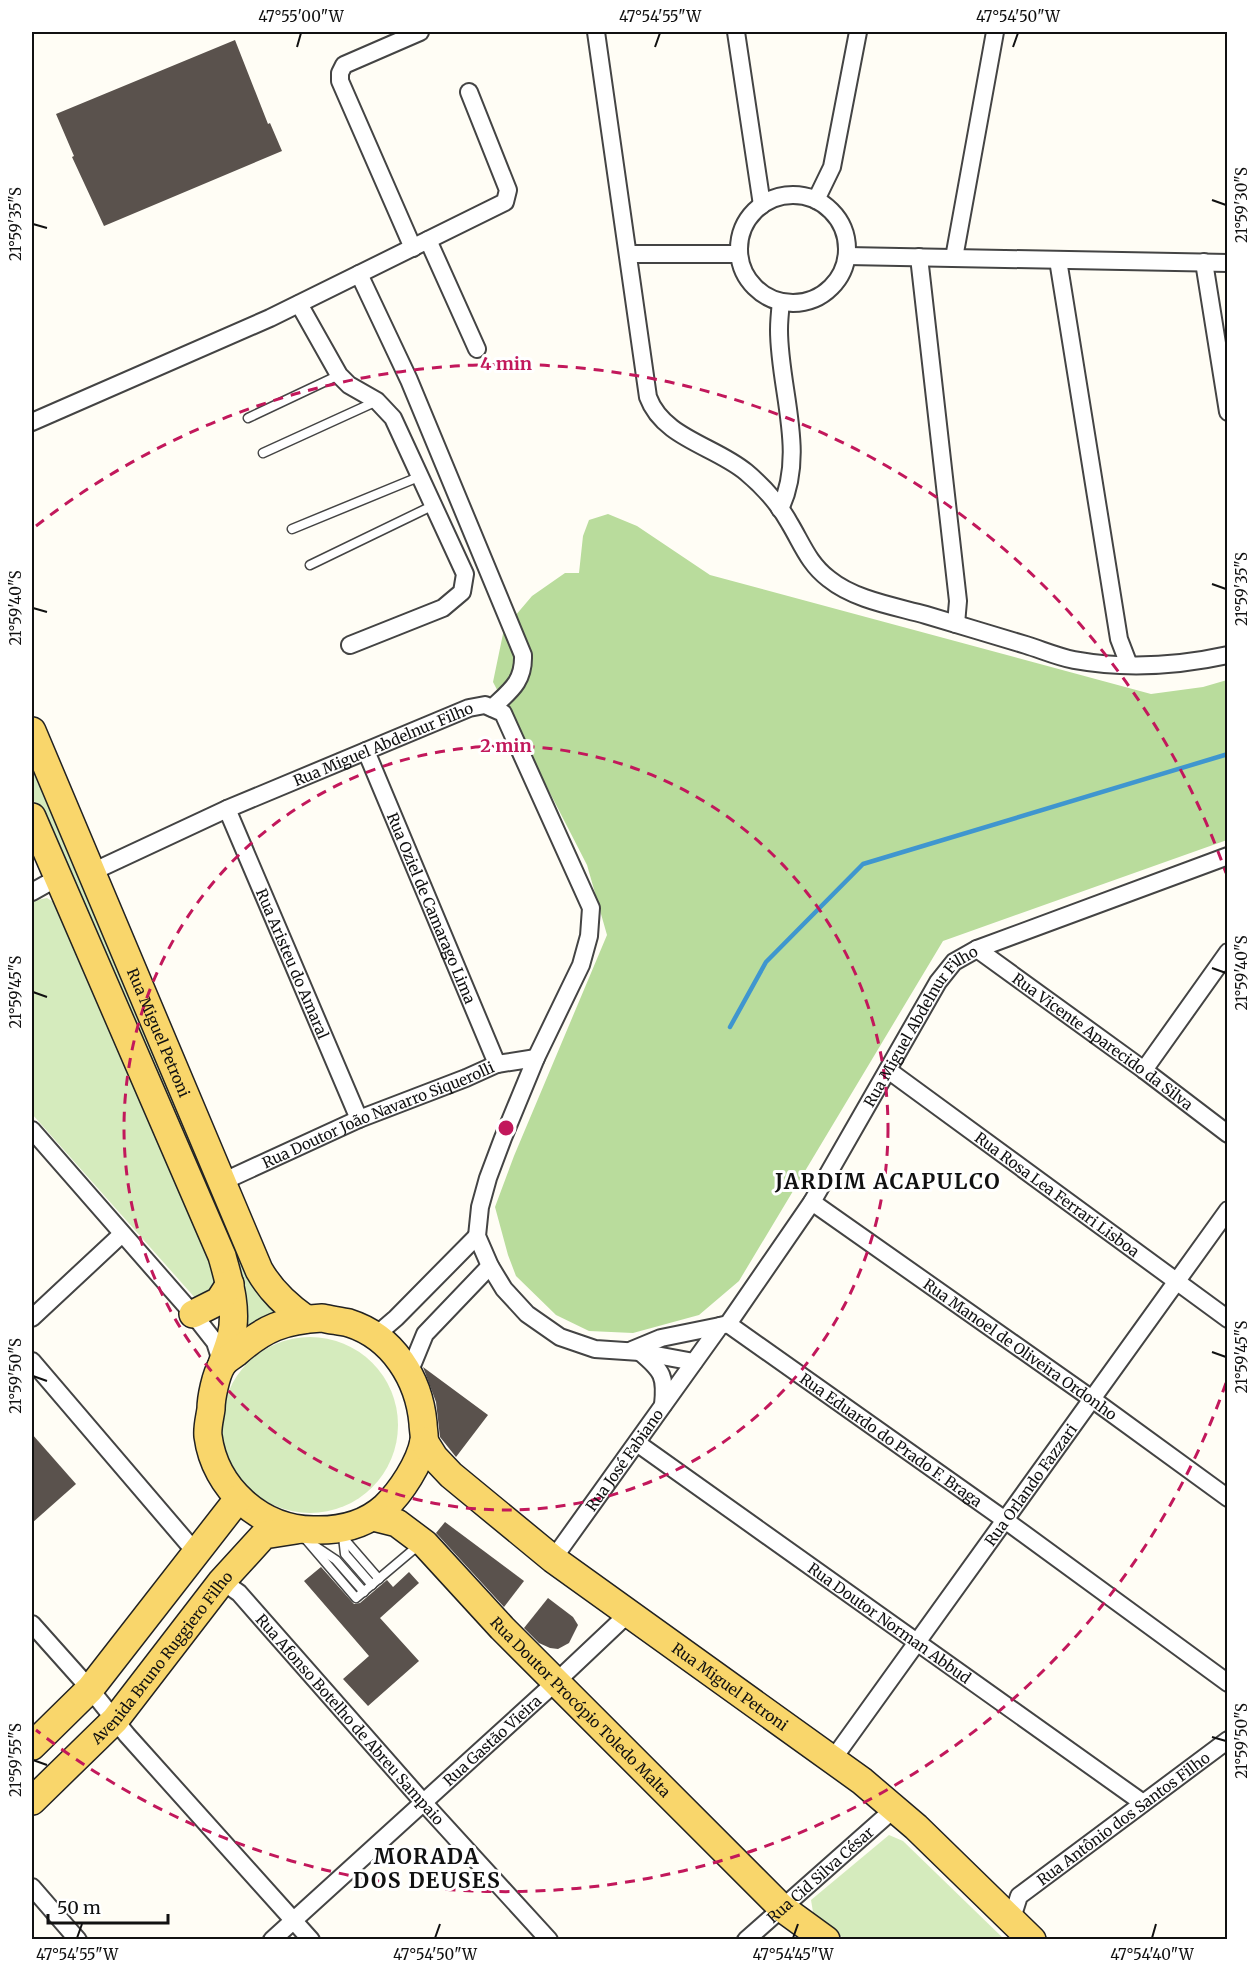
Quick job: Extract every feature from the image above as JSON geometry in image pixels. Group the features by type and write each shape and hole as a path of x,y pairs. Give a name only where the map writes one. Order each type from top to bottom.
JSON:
{"main road":[{"name":"Rua Miguel Petroni","path":"32,731 259,1270 268,1286 289,1307 306,1319"},
{"name":"Rua Miguel Petroni","path":"32,817 222,1256 230,1284 233,1309 232,1334 211,1398 208,1435 219,1471 238,1499 265,1519 302,1536"},
{"path":"193,1314 219,1301 230,1284"},
{"path":"222,1365 256,1336 280,1325 322,1318 350,1324 375,1336 394,1352 409,1373 421,1407 424,1441 410,1476 389,1503 373,1517 339,1533 302,1536"},
{"name":"Rua Miguel Petroni","path":"424,1441 434,1457 451,1475 553,1559 862,1781 989,1897 1015,1907 1032,1940"},
{"path":"32,1746 90,1689 238,1499"},
{"name":"Rua Doutor Procópio Toledo Malta","path":"373,1517 397,1523 423,1542 502,1628 782,1908 826,1940"},
{"name":"Avenida Bruno Ruggiero Filho","path":"32,1801 115,1720 222,1581 264,1535 302,1536"}],"street":[{"path":"413,248 340,81 340,73 344,65 420,32"},
{"path":"596,32 648,397 651,406 668,427 719,453 745,471 780,508 806,555 816,567 847,591 1072,659 1129,665 1185,662 1227,655"},
{"path":"736,32 762,205"},
{"path":"816,201 832,167 858,32"},
{"path":"954,258 995,32"},
{"path":"32,422 299,304 505,202 508,190 469,92"},
{"path":"783,197 805,197 816,201 834,214 840,223 844,233 847,256 839,277 824,293 804,302 781,302 761,292 753,285 741,265 740,243 747,222 762,205 783,197"},
{"path":"428,240 477,349"},
{"path":"629,254 739,254"},
{"path":"847,256 1227,263"},
{"path":"919,257 958,601 956,624"},
{"path":"1058,260 1119,639 1129,665"},
{"path":"1204,262 1227,412"},
{"path":"359,274 409,381 523,655 521,677 492,708"},
{"path":"780,508 789,487 793,462 779,330 781,302"},
{"path":"299,304 339,375 349,385 377,401 393,418 465,574 462,592 443,608 350,645"},
{"name":"Rua Miguel Abdelnur Filho","path":"92,872 227,809 469,708 485,705 503,713 591,908 589,936 581,965 537,1058 488,1178 480,1207 477,1236 490,1266 504,1289 527,1314 560,1337 595,1349 694,1362 724,1325 812,1202 938,982 954,962 977,949 1227,856"},
{"name":"Rua Oziel de Camarago Lima","path":"366,751 497,1064"},
{"name":"Rua Aristeu do Amaral","path":"227,809 359,1119"},
{"path":"32,892 57,878"},
{"name":"Rua Vicente Aparecido da Silva","path":"977,949 1144,1070 1227,1134"},
{"path":"1144,1070 1227,952"},
{"name":"Rua Doutor João Navarro Siquerolli","path":"222,1182 359,1119 497,1064 537,1058"},
{"name":"Rua Rosa Lea Ferrari Lisboa","path":"888,1070 1227,1319"},
{"path":"32,1130 193,1314 215,1342 222,1365"},
{"name":"Rua Manoel de Oliveira Ordonho","path":"812,1202 1092,1399 1227,1498"},
{"name":"Rua Orlando Fazzari","path":"833,1759 1227,1210"},
{"path":"32,1318 122,1234"},
{"path":"375,1336 396,1318 477,1236"},
{"path":"409,1373 425,1334 490,1266"},
{"path":"633,1353 661,1338 724,1325"},
{"name":"Rua Eduardo do Prado F. Braga","path":"724,1325 1005,1520 1227,1683"},
{"path":"633,1353 652,1362 660,1374 665,1384 663,1406"},
{"path":"32,1361 197,1554"},
{"name":"Rua José Fabiano","path":"553,1559 694,1362"},
{"name":"Rua Doutor Norman Abbud","path":"637,1443 1143,1803"},
{"name":"Rua Afonso Botelho de Abreu Sampaio","path":"222,1581 239,1593 423,1802 549,1940"},
{"name":"Rua Gastão Vieira","path":"272,1940 557,1681 629,1612"},
{"path":"32,1624 311,1940"},
{"name":"Rua Antônio dos Santos Filho","path":"1015,1907 1143,1803 1227,1740"},
{"name":"Rua Cid Silva César","path":"746,1940 894,1809"},
{"path":"32,1887 78,1940"}],"lane":[{"path":"248,418 339,375"},
{"path":"262,453 377,401"},
{"path":"292,529 421,476"},
{"path":"310,565 434,505"},
{"path":"339,1533 345,1554 372,1585"},
{"path":"339,1533 379,1579"},
{"path":"302,1536 356,1598 423,1542"}],"green space":[{"path":"608,514 637,526 710,575 1151,694 1203,687 1227,680 1227,840 943,941 739,1281 699,1315 633,1333 589,1331 556,1315 516,1276 495,1207 514,1156 607,935 587,865 493,682 504,629 532,596 565,573 579,573 583,536 589,520"},
{"path":"32,749 277,1312 261,1319 244,1331 174,1129 32,796"},
{"path":"47,898 58,905 214,1258 220,1285 196,1299 32,1114 32,901"},
{"path":"310,1337 344,1344 359,1352 372,1363 383,1376 391,1391 398,1425 391,1459 383,1474 372,1487 359,1498 344,1506 310,1513 276,1506 261,1498 248,1487 237,1474 229,1459 222,1425 229,1391 237,1376 248,1363 261,1352 276,1344"},
{"path":"889,1835 903,1841 1004,1939 845,1939 814,1918 811,1900"}],"building":[{"path":"235,40 268,124 270,123 282,151 104,226 72,157 74,156 56,114"},
{"path":"423,1367 488,1415 456,1457 440,1437 436,1402"},
{"path":"32,1434 76,1484 32,1523"},
{"path":"445,1522 524,1581 504,1607 436,1533"},
{"path":"321,1567 354,1604 360,1603 387,1580 393,1587 409,1572 419,1583 380,1618 419,1661 368,1706 343,1679 369,1656 304,1581"},
{"path":"548,1598 573,1617 578,1625 569,1643 558,1649 539,1643 524,1628"}],"waterway":[{"path":"730,1027 766,962 863,864 1228,754"}],"district":[{"name":"JARDIM ACAPULCO","path":"888,1181"},
{"name":"MORADA DOS DEUSES","path":"427,1868"}]}
